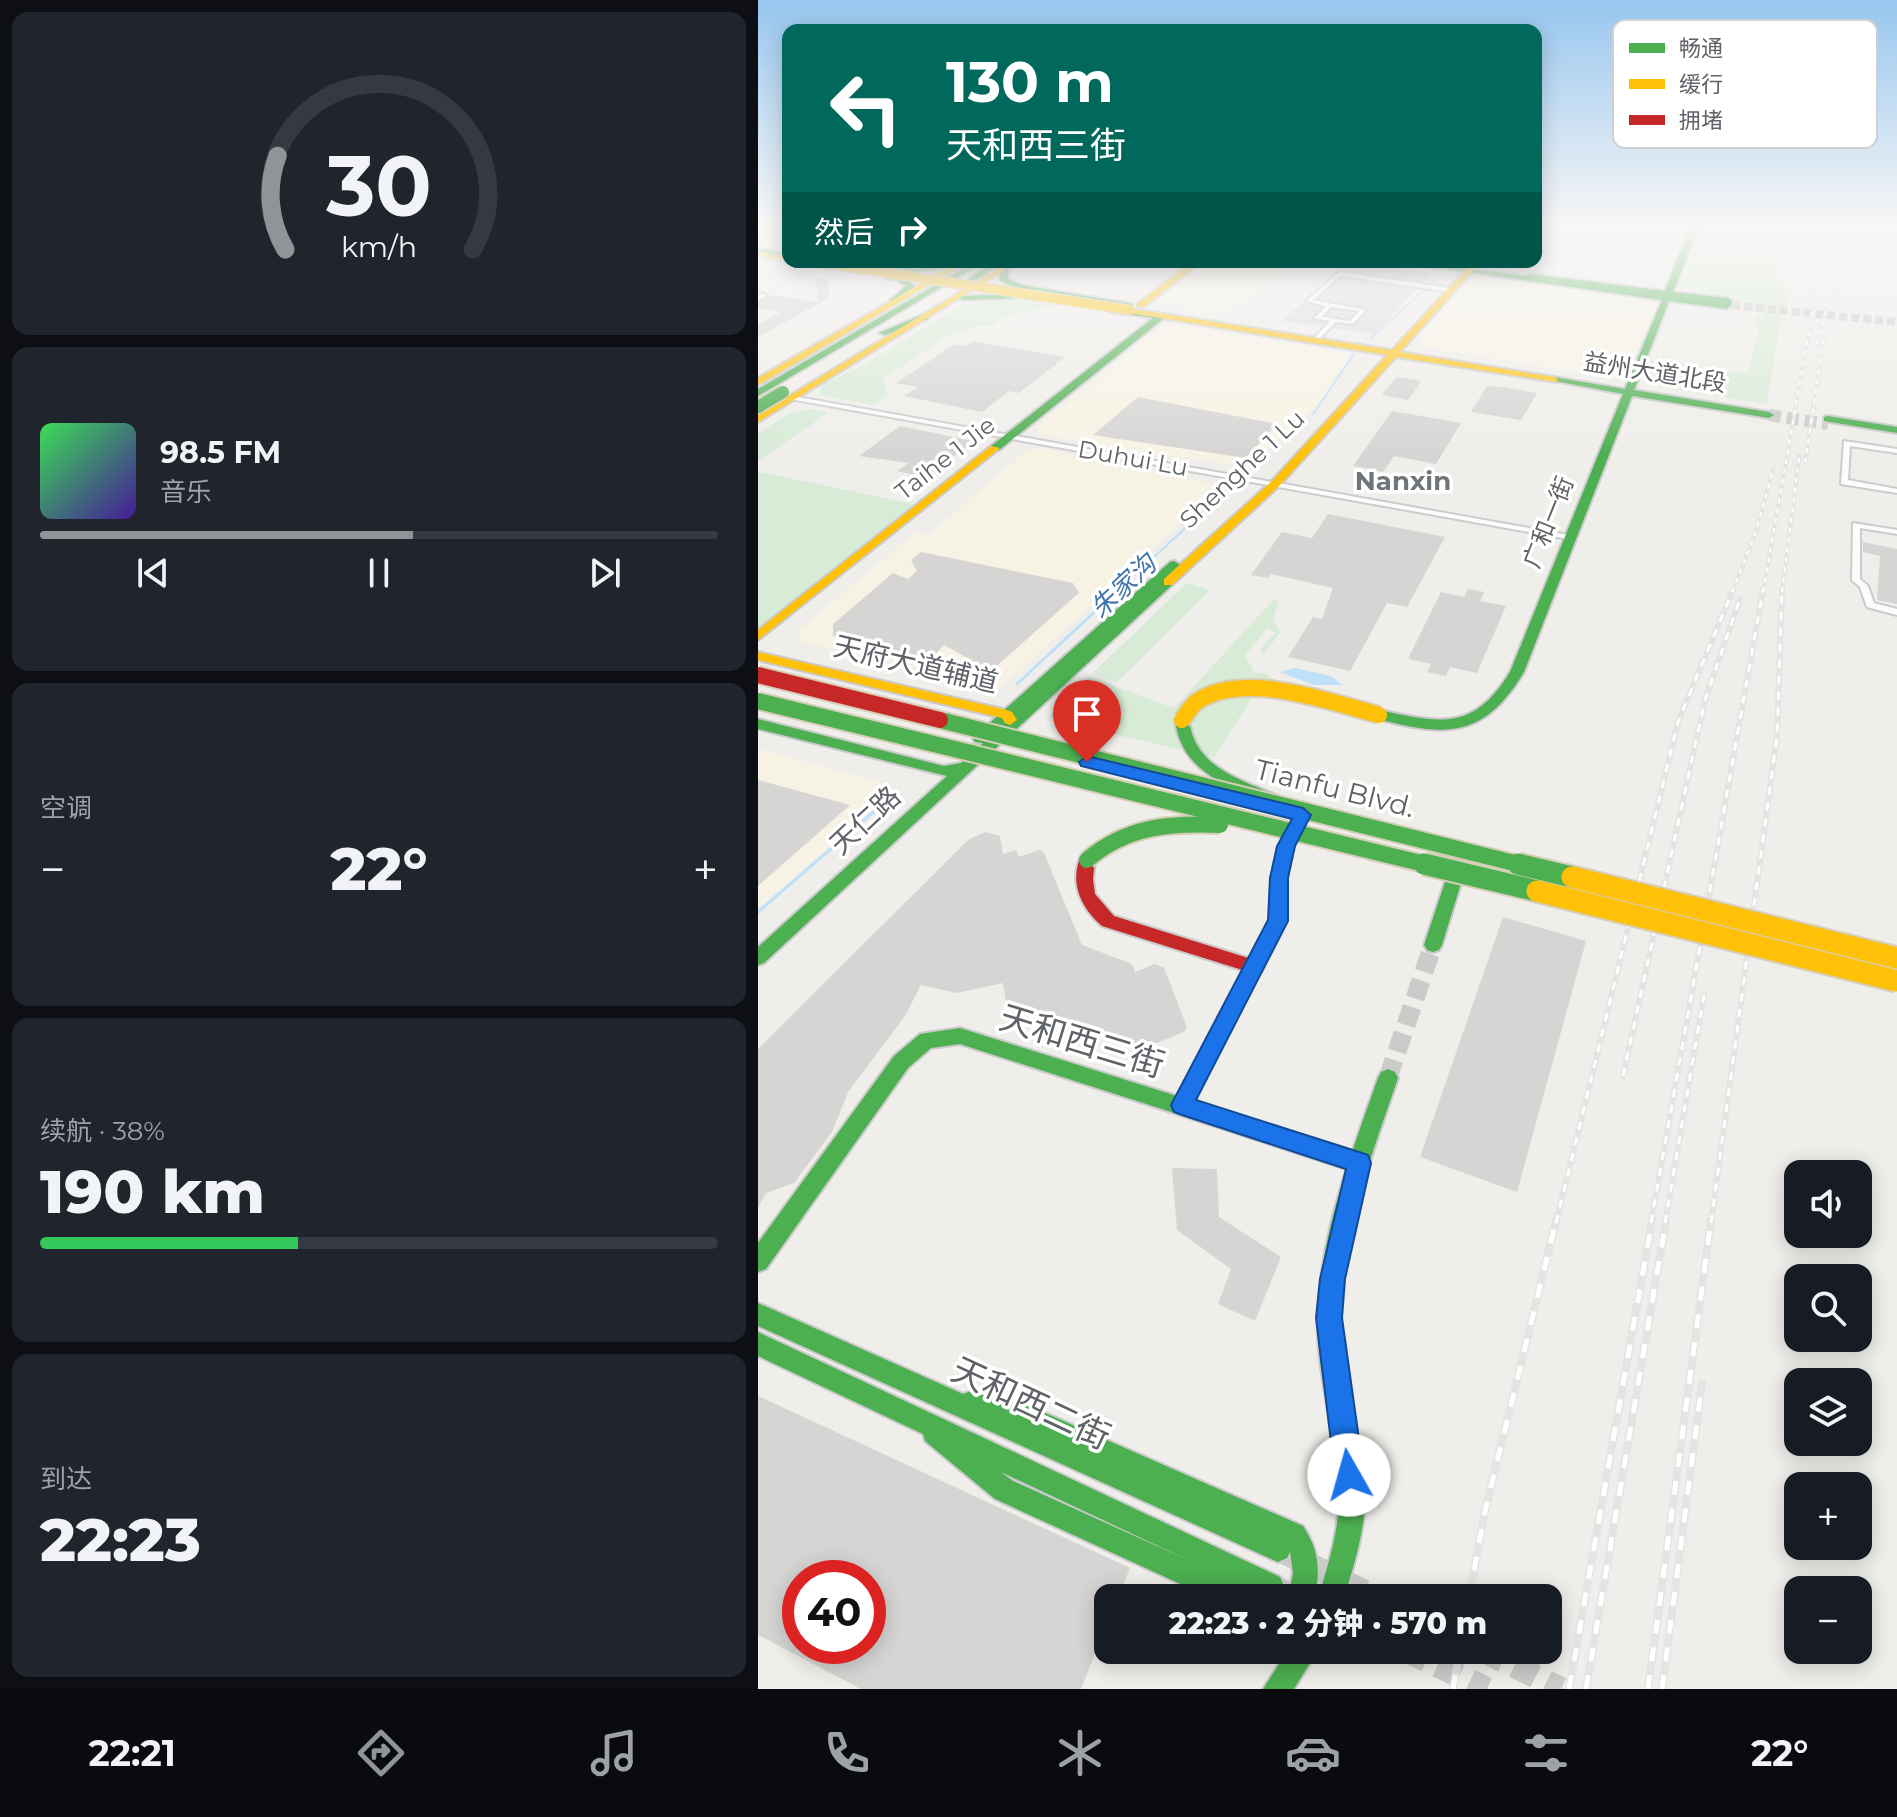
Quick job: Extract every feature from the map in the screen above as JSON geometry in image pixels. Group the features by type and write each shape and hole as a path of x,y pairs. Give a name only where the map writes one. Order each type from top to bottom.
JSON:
{"main road":[{"path":"758,407 892,302"},
{"path":"875,331 879,311 895,302"},
{"path":"758,419 776,391 919,302"},
{"path":"875,331 932,302"},
{"path":"776,391 949,302"},
{"path":"946,304 953,302"},
{"path":"1083,302 1391,351"},
{"path":"1090,302 1135,308 1143,302"},
{"path":"1092,302 1135,308"},
{"path":"1095,302 1391,351"},
{"path":"1391,351 1424,302"},
{"path":"1391,351 1437,302"},
{"name":"广和一街","path":"1279,803 1212,770 1189,753 1180,734 1180,725 1196,701 1214,692 1253,689 1428,725 1446,726 1476,720 1497,707 1517,672 1665,302"},
{"path":"1712,302 1721,303"},
{"name":"Taihe 1 Jie","path":"758,636 1171,315"},
{"path":"875,331 924,317"},
{"name":"益州大道北段","path":"1391,351 1770,412"},
{"name":"Shenghe 1 Lu","path":"1010,720 1273,480 1391,351"},
{"path":"1828,422 1897,432"},
{"name":"天府大道辅道","path":"758,656 1010,720 1026,747 1300,820"},
{"name":"Tianfu Blvd.","path":"758,675 1897,958"},
{"name":"Tianfu Blvd.","path":"758,701 1263,827 1524,886 1897,981"},
{"name":"天仁路","path":"758,943 1010,720"},
{"name":"天府大道辅道","path":"758,724 953,770 1016,757 1461,859 1433,945"},
{"name":"天仁路","path":"758,958 953,770"},
{"path":"1255,967 1118,927 1101,918 1083,896 1081,878 1087,860 1099,846 1136,826 1158,823 1263,827"},
{"name":"天和西三街","path":"758,1261 901,1062 923,1040 940,1033 960,1036 1359,1163"},
{"path":"1335,1584 1344,1557 1352,1497 1329,1318 1335,1266 1359,1163 1388,1078"},
{"name":"天和西二街","path":"758,1314 1278,1549"},
{"name":"天和西二街","path":"758,1344 915,1415 1267,1584"},
{"path":"932,1393 1027,1417 1294,1535 1305,1548 1310,1567 1305,1584"},
{"path":"915,1415 1004,1490 1210,1584"},
{"path":"1277,1689 1294,1664"}],"street":[{"path":"1313,302 1363,310 1351,323 1317,318 1330,305"},
{"path":"1318,337 1335,320"},
{"name":"Duhui Lu","path":"776,391 1570,534"},
{"path":"1897,451 1847,443 1844,482 1897,491"},
{"path":"1897,532 1856,525 1856,580 1864,586 1870,605 1897,612"},
{"path":"1182,1105 1278,921 1279,878 1286,846 1300,820"}],"shaded area":[{"path":"1162,302 1239,302 1227,312"},
{"path":"1303,302 1405,302 1374,334 1282,321"},
{"path":"1450,302 1657,304 1628,374 1611,378 1425,347 1420,336"},
{"path":"1178,325 1351,354 1318,405 1248,466 1158,455 1039,434 1036,427 1161,327"},
{"path":"1040,448 1209,483 1211,495 1001,688 802,642 799,630 915,533 929,535 1025,451"},
{"path":"758,749 880,782 884,799 758,908"}],"green space":[{"path":"1035,302 1058,305 1006,316 991,326 976,326 949,335 883,379 888,395 873,405 820,395 823,384 860,367 963,305"},
{"path":"1734,302 1786,302 1787,311 1781,315 1767,404 1658,387 1646,378 1652,360 1747,374 1760,327 1754,326 1756,316 1765,317 1764,310 1736,307"},
{"path":"812,409 828,413 758,461 758,433 790,413"},
{"path":"758,472 914,504 758,628"},
{"path":"1187,583 1210,590 1117,682 1093,673"},
{"path":"1274,599 1278,604 1273,619 1280,633 1262,656 1260,650 1276,632 1267,629 1244,656 1254,669 1251,673 1265,673 1271,678 1265,687 1239,688 1252,698 1214,757 1064,723 1050,716 1089,677 1174,708"}],"water":[{"path":"1295,668 1331,676 1342,685 1313,685 1280,672"}],"building":[{"path":"821,302 758,337 758,325 781,312 758,308 758,303"},
{"path":"972,341 1065,357 1019,393 1009,391 982,412 904,396 918,387 896,383 955,344 965,346"},
{"path":"1396,377 1421,382 1408,400 1382,395"},
{"path":"1487,386 1537,393 1521,420 1471,412"},
{"path":"1138,397 1277,424 1246,458 1093,435"},
{"path":"1392,411 1461,423 1436,464 1394,456 1383,472 1353,466"},
{"path":"900,426 973,441 927,478 897,471 909,463 859,456"},
{"path":"1328,514 1445,537 1407,607 1387,603 1350,671 1288,657 1313,617 1322,619 1333,588 1271,574 1268,578 1251,575 1282,532 1312,538"},
{"path":"1863,542 1897,549 1897,604 1877,600 1880,556 1863,552"},
{"path":"921,552 1073,583 1079,593 991,671 944,645 929,661 833,636 833,624 893,573 908,579 917,571 911,560"},
{"path":"1468,589 1484,592 1480,601 1506,606 1477,673 1450,667 1446,676 1427,672 1431,664 1408,659 1441,592 1464,597"},
{"path":"758,780 850,805 758,886"},
{"path":"985,832 1000,836 1003,854 1016,850 1019,857 1039,850 1044,853 1082,945 1132,964 1135,972 1155,964 1164,968 1187,1027 1184,1032 1147,1047 1120,1044 1037,1018 1006,1002 1003,983 957,993 921,985 905,1016 848,1092 832,1132 794,1183 766,1193 758,1208 758,1049 968,840"},
{"path":"1503,917 1586,941 1517,1192 1420,1157"},
{"path":"1172,1168 1217,1169 1219,1217 1281,1257 1255,1321 1218,1304 1231,1269 1177,1230"},
{"path":"758,1396 1130,1568 1124,1584 1094,1584 1094,1657 1081,1689 861,1689 813,1664 886,1664 886,1560 782,1560 782,1648 758,1635"}],"waterway":[{"name":"朱家沟","path":"1370,339 1411,302"},
{"name":"朱家沟","path":"1313,414 1354,354"},
{"name":"朱家沟","path":"1302,423 1306,420"},
{"name":"朱家沟","path":"1289,434 1295,428"},
{"name":"朱家沟","path":"1253,466 1262,458"},
{"name":"朱家沟","path":"1116,592 1230,487"},
{"name":"朱家沟","path":"1017,684 1118,590"},
{"name":"朱家沟","path":"758,912 877,809"}],"tunnel":[{"path":"1720,304 1897,322"},
{"path":"1769,415 1828,424"},
{"path":"1388,1078 1433,945"},
{"path":"1278,1549 1349,1584"},
{"path":"1434,1664 1487,1689"},
{"path":"1510,1664 1561,1689"}],"railway":[{"path":"1763,592 1814,302"},
{"path":"1817,345 1829,302"},
{"path":"1805,463 1824,336"},
{"path":"1782,592 1800,451"},
{"path":"1732,592 1755,535 1773,470"},
{"path":"1556,1223 1678,722 1733,590"},
{"path":"1651,1223 1763,590"},
{"path":"1711,1223 1777,736 1782,590"},
{"path":"1623,1076 1705,700 1740,599"},
{"path":"1665,1223 1704,995"},
{"path":"1472,1584 1485,1511 1556,1221"},
{"path":"1569,1689 1652,1221"},
{"path":"1586,1689 1666,1221"},
{"path":"1648,1689 1711,1221"},
{"path":"1662,1689 1702,1384"},
{"path":"1453,1689 1457,1664"}],"traffic: fast":[{"path":"758,393 913,302"},
{"path":"1115,302 1129,304"},
{"path":"1517,672 1665,302"},
{"path":"1696,302 1727,306 1728,302"},
{"path":"1113,310 1166,317"},
{"path":"883,333 924,317"},
{"path":"995,448 1160,317"},
{"path":"1554,380 1769,415"},
{"path":"758,407 783,392"},
{"path":"1828,419 1897,430"},
{"path":"980,739 1174,565"},
{"path":"758,958 1168,582"},
{"path":"1379,715 1422,723 1459,723 1475,718 1490,708 1517,672"},
{"path":"758,701 1537,891"},
{"path":"940,720 1572,877"},
{"path":"1182,720 1190,750 1201,762 1228,780 1273,800"},
{"path":"758,724 944,771 962,768"},
{"path":"1087,860 1117,838 1133,832 1166,825 1220,825"},
{"path":"1433,945 1462,854 1446,850"},
{"path":"758,1261 901,1062 927,1040 960,1036 1196,1111"},
{"path":"1335,1584 1348,1535 1352,1497 1348,1451 1329,1338 1331,1285 1350,1194 1388,1078"},
{"path":"758,1314 1278,1549"},
{"path":"758,1344 1267,1584"},
{"path":"971,1403 1027,1417 1294,1535 1305,1558 1304,1584"},
{"path":"934,1432 1004,1490 1210,1584"},
{"path":"1277,1689 1294,1664"}],"traffic: slow":[{"path":"758,382 896,302"},
{"path":"758,419 949,302"},
{"path":"1076,302 1130,310"},
{"path":"1141,305 1145,302"},
{"path":"1168,582 1276,483 1441,302"},
{"path":"1130,310 1554,380"},
{"path":"758,636 995,448"},
{"path":"758,656 1007,715 1010,720"},
{"path":"1182,720 1198,701 1217,692 1239,689 1287,692 1379,715"},
{"path":"1572,877 1897,958"},
{"path":"1537,891 1897,981"}],"traffic: jam":[{"path":"758,675 940,720"},
{"path":"1087,860 1087,894 1108,921 1255,967"},
{"path":"1196,1111 1359,1163"}],"district":[{"name":"Nanxin","path":"1403,481"}],"route":[{"path":"1087,762 1303,815 1286,846 1279,878 1278,921 1182,1105 1359,1163 1332,1279 1329,1318 1349,1475"}]}
